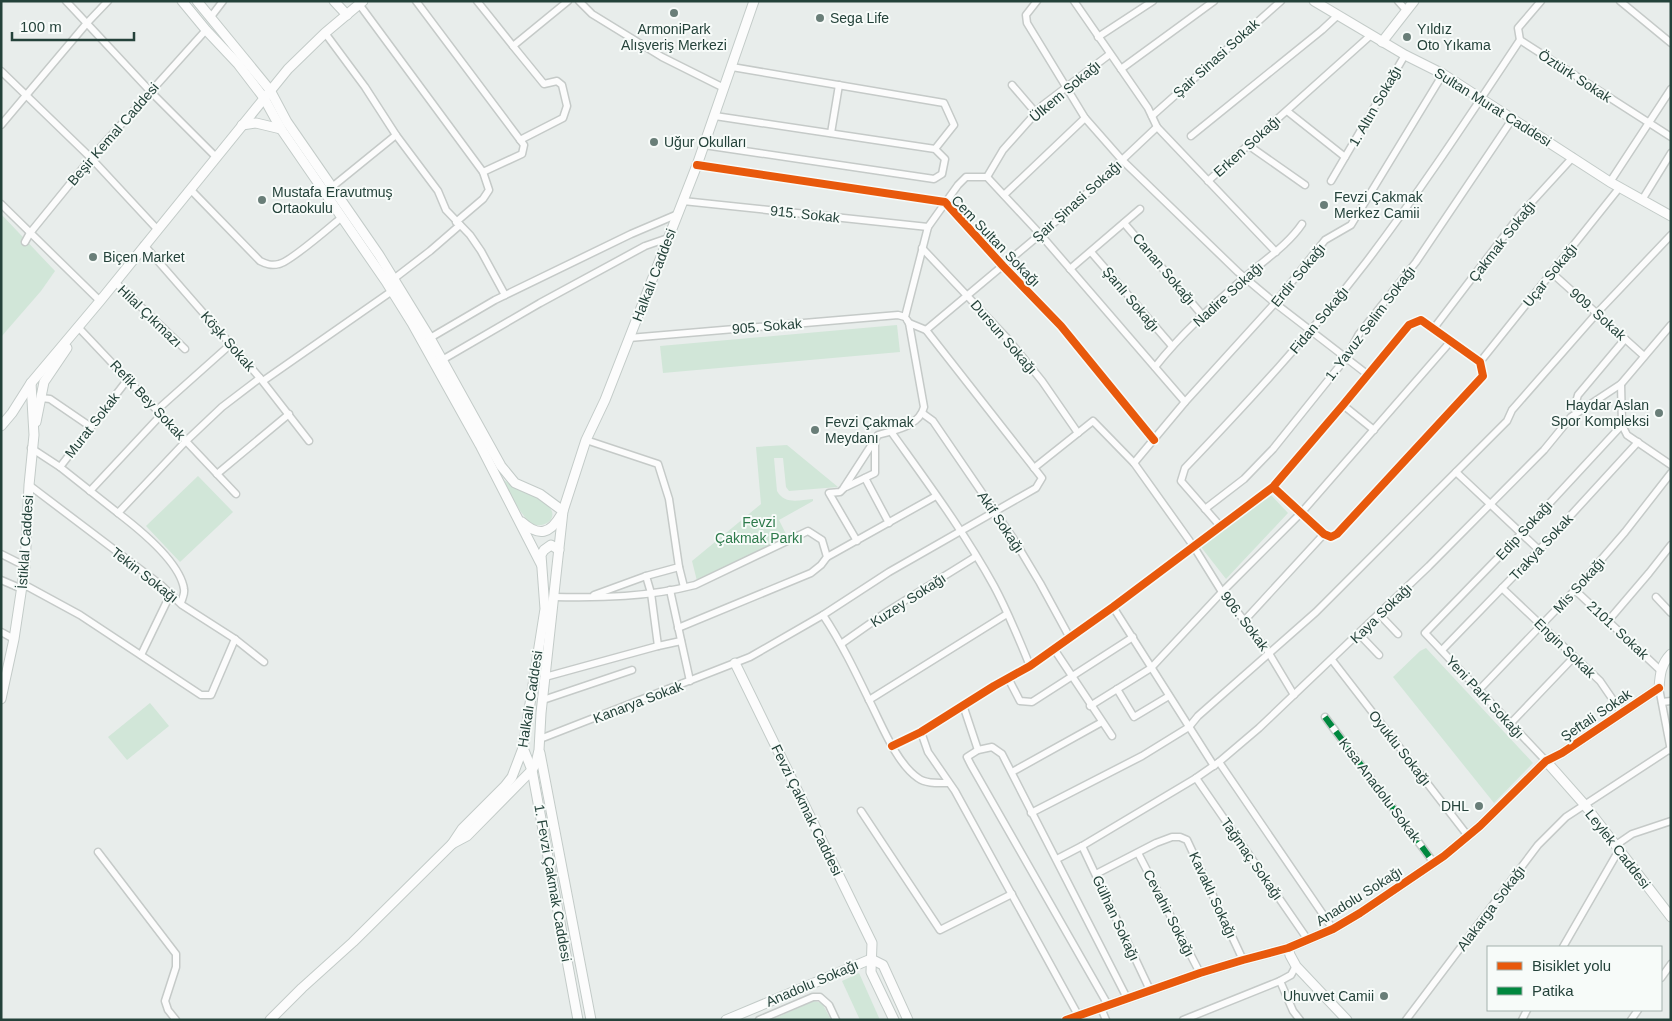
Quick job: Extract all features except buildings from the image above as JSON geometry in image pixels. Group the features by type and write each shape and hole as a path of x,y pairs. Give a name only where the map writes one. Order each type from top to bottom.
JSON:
{"main road":[{"path":"182,1 238,64 264,98 281,129 430,338 501,466 515,483 540,494 563,511 556,523 547,530 540,532 533,531 518,519"},
{"path":"197,1 270,90 287,122 332,187 391,284 480,444 541,564"},
{"path":"334,1 347,15"},
{"name":"Halkalı Caddesi","path":"452,844 467,836 517,786 536,763 539,750 563,511 586,440 602,407 630,338 697,165 754,1"},
{"name":"Sultan Murat Caddesi","path":"1314,1 1404,55 1443,74 1610,182 1671,216"},
{"path":"1382,42 1414,1"},
{"path":"1,426 12,414 31,383 100,301 270,90 324,33 361,3"},
{"path":"242,125 256,123 281,129"},
{"path":"34,434 44,382 78,327"},
{"name":"İstiklal Caddesi","path":"1,699 14,639 25,566 31,448 34,434 31,383"},
{"path":"541,564 542,555 546,547 551,545 558,550"},
{"name":"Halkalı Caddesi","path":"270,1020 353,942 452,844 462,829 512,777 523,748 544,609 544,583 541,564"},
{"path":"1659,688 1660,670 1669,657"},
{"name":"Fevzi Çakmak Caddesi","path":"735,663 872,943 871,959"},
{"name":"Şeftali Sokak","path":"1546,762 1659,688"},
{"name":"1. Fevzi Çakmak Caddesi","path":"523,748 532,770 578,1020"},
{"path":"539,750 591,1020"},
{"name":"Anadolu Sokağı","path":"1066,1020 1078,1014 1200,973 1288,948 1333,929 1360,914 1434,863 1468,836 1546,762"},
{"name":"Leylek Caddesi","path":"1546,762 1584,804 1671,917"},
{"path":"517,786 529,780 535,785"},
{"path":"1288,948 1296,966 1347,1020"},
{"name":"Anadolu Sokağı","path":"726,1020 871,959 883,965 908,1020"},
{"name":"Anadolu Sokağı","path":"871,959 871,972 894,1020"}],"street":[{"path":"66,1 216,158"},
{"path":"1,125 87,23 108,1"},
{"path":"210,18 224,1"},
{"path":"416,1 524,145 522,154 483,172"},
{"path":"477,1 544,84 557,82 562,85 567,106 563,118 520,140"},
{"path":"513,46 568,1"},
{"path":"579,1 592,14 662,57 724,88"},
{"path":"1037,1 1026,15 1026,23 1085,118 1122,160 1245,278 1367,374"},
{"path":"1074,1 1148,108 1157,128 1276,252"},
{"path":"1098,37 1153,1"},
{"path":"1121,69 1214,1"},
{"name":"Şair Sinasi Sokak","path":"1152,116 1281,1"},
{"path":"1398,1 1406,10"},
{"path":"1520,40 1518,28 1541,1"},
{"path":"1620,1 1671,43"},
{"path":"119,512 186,441 222,407 262,380 391,284 458,224 483,199 489,190 483,172 361,3"},
{"path":"1192,136 1337,16"},
{"name":"Beşir Kemal Caddesi","path":"25,242 30,232 91,158 206,30"},
{"path":"324,33 365,87 396,135 438,190 446,210 481,251 505,295"},
{"name":"Erken Sokağı","path":"1208,181 1371,35"},
{"name":"Fidan Sokağı","path":"1221,527 1181,481 1184,468 1278,369 1366,263 1406,209 1520,40"},
{"name":"Öztürk Sokak","path":"1520,40 1671,137"},
{"name":"Ülkem Sokağı","path":"987,177 1003,150 1043,105 1110,54"},
{"name":"1. Altın Sokağı","path":"1332,182 1404,55"},
{"path":"732,67 944,103 954,126 935,149"},
{"path":"1,71 91,158 157,229"},
{"name":"Erdir Sokağı","path":"1134,463 1185,402 1275,303 1325,240 1351,225 1443,74"},
{"path":"831,133 839,85"},
{"path":"1012,85 1036,113"},
{"path":"1610,182 1671,89"},
{"path":"1287,111 1345,157"},
{"path":"704,145 934,179 942,174 945,159 935,149 715,116"},
{"path":"1004,195 1085,118"},
{"name":"1. Yavuz Selim Sokağı","path":"1205,509 1244,479 1273,449 1346,358 1359,334 1416,262 1513,118"},
{"name":"Şair Şinasi Sokağı","path":"926,330 1040,234 1157,128"},
{"path":"332,187 396,135"},
{"path":"1248,145 1304,185"},
{"path":"1642,200 1671,153"},
{"name":"Çakmak Sokağı","path":"1434,328 1520,215 1573,157"},
{"name":"Cem Sultan Sokağı","path":"697,165 946,202 1003,266 1061,326 1154,440"},
{"path":"857,541 829,493 840,492 844,488 879,434 892,433 909,424 922,413 924,407 907,320 928,227 958,185 966,177 987,177 1040,234 1185,402"},
{"name":"Uçar Sokağı","path":"1480,362 1620,187"},
{"path":"190,189 260,261 270,265 280,264 291,258 342,217"},
{"name":"915. Sokak","path":"683,201 928,227"},
{"path":"1,204 100,301"},
{"path":"1070,270 1140,209"},
{"path":"430,338 505,295 631,234 678,214"},
{"name":"Canan Sokağı","path":"1124,223 1203,316"},
{"name":"Nadire Sokağı","path":"1155,367 1172,346 1245,278 1292,238 1302,224"},
{"path":"1031,813 1142,756 1189,727 1198,716 1270,654 1316,612 1507,421 1512,410 1597,313 1671,235"},
{"path":"442,360 540,303 646,246 668,238"},
{"name":"Köşk Sokak","path":"144,245 262,380 309,441"},
{"name":"Dursun Sokağı","path":"922,248 1013,345 1042,381 1078,433"},
{"name":"Şanlı Sokağı","path":"1091,252 1172,346"},
{"name":"909. Sokak","path":"1552,273 1644,356"},
{"name":"Hilal Çıkmazı","path":"115,282 185,350"},
{"name":"905. Sokak","path":"630,338 898,314 926,330"},
{"path":"892,746 921,732 1030,666 1194,548 1273,487 1343,405 1408,324 1420,320 1480,362 1483,376 1337,534 1331,537 1324,534 1273,487"},
{"name":"Kaya Sokağı","path":"1057,859 1196,778 1259,728 1360,634 1544,450 1571,417 1620,384 1671,325"},
{"name":"Refik Bey Sokak","path":"78,327 236,494"},
{"path":"926,330 1034,468 1078,433"},
{"path":"1580,410 1575,405 1578,396 1625,338"},
{"path":"1090,706 1151,668 1222,592 1302,512 1451,341"},
{"path":"90,491 159,412 231,344"},
{"name":"Murat Sokak","path":"31,448 60,467 128,379"},
{"path":"1620,384 1622,425 1627,435 1671,465"},
{"path":"41,398 50,399 91,427"},
{"path":"1343,405 1374,430"},
{"name":"Akif Sokağı","path":"922,413 933,421 994,511 1040,583 1070,638"},
{"path":"217,474 288,414"},
{"name":"906. Sokak","path":"1078,433 1094,420 1134,463 1194,548 1222,592 1270,654 1294,695"},
{"name":"Edip Sokağı","path":"1425,633 1522,533 1622,425"},
{"path":"892,433 936,496 993,585 1030,666"},
{"path":"844,488 872,475 876,471 875,438"},
{"path":"586,440 658,464 669,500 679,567 684,587"},
{"name":"Trakya Sokak","path":"1442,650 1539,550 1638,442"},
{"path":"60,467 138,528 168,560 182,580 185,590 181,604"},
{"name":"Kanarya Sokak","path":"540,739 750,657 959,531 1036,488 1042,478 1034,468"},
{"path":"1456,472 1539,550"},
{"name":"Mis Sokağı","path":"1479,690 1575,590 1668,482 1671,473"},
{"path":"865,478 889,523"},
{"name":"Tekin Sokağı","path":"29,485 160,585 181,604 235,639 264,662"},
{"path":"678,628 800,578 821,565 828,557 936,496"},
{"path":"554,597 588,598 651,593 684,587 695,584 808,531 822,540 828,557"},
{"path":"1244,621 1324,534"},
{"path":"1608,621 1671,545"},
{"path":"1,554 25,566"},
{"name":"Kuzey Sokağı","path":"841,644 975,557"},
{"path":"588,598 646,576 679,567"},
{"path":"646,576 651,593 658,646"},
{"path":"1,580 22,587 80,615 201,695 211,695 235,639"},
{"name":"Engin Sokak","path":"1502,588 1600,681 1622,712"},
{"path":"670,590 690,681"},
{"name":"2101. Sokak","path":"1575,590 1660,670"},
{"path":"140,655 170,594"},
{"path":"1656,597 1671,613"},
{"path":"1113,607 1189,727 1333,929"},
{"path":"870,700 1007,614"},
{"path":"1379,614 1398,634"},
{"path":"822,615 841,644 892,746 912,773 920,780 933,783 948,783"},
{"path":"1,632 14,639"},
{"name":"Yeni Park Sokağı","path":"1425,633 1546,762"},
{"path":"1360,634 1378,655"},
{"path":"1008,678 1020,700 1032,702 1132,637"},
{"path":"545,677 681,641"},
{"path":"1054,649 1090,706 1112,736"},
{"path":"1510,724 1574,657"},
{"name":"Oyuklu Sokağı","path":"1332,660 1468,836"},
{"path":"543,700 632,670"},
{"path":"1659,688 1671,750"},
{"path":"1117,689 1134,717 1169,696"},
{"path":"1662,702 1671,701"},
{"path":"963,705 978,750"},
{"name":"Kısa Anadolu Sokak","path":"1325,717 1434,863"},
{"path":"1012,772 1102,722"},
{"path":"921,732 928,752 954,791 1078,1014"},
{"path":"1106,1020 1105,1006 967,757 978,750 992,746 1002,754 1127,998"},
{"name":"Alakarga Sokağı","path":"1406,1020 1538,845 1566,817 1584,804 1671,750"},
{"name":"Tağmaç Sokağı","path":"1196,778 1308,940"},
{"path":"861,811 940,930 1012,894"},
{"path":"1564,946 1617,848 1632,834 1671,820"},
{"name":"Kavaklı Sokağı","path":"1096,874 1172,837 1180,837 1187,840 1243,960"},
{"name":"Gülhan Sokağı","path":"1082,846 1150,990"},
{"path":"98,852 176,954 176,967 165,1001 168,1010 176,1020"},
{"name":"Cevahir Sokağı","path":"1138,852 1200,973"},
{"path":"1662,977 1671,964"},
{"path":"1182,1020 1200,1017 1280,981 1291,975 1296,966"},
{"path":"1280,981 1293,1010 1300,1020"},
{"path":"759,1020 813,997 820,997 830,1005 836,1020"}],"green space":[{"path":"1,214 55,271 41,291 1,337"},
{"path":"897,325 900,352 663,373 660,346"},
{"name":"Fevzi Çakmak Parkı","path":"787,445 838,487 789,491 786,487 783,458 774,458 777,491 780,495 788,500 813,499 813,501 779,520 788,538 697,581 692,561 761,504 756,447"},
{"path":"198,476 233,512 180,562 146,526"},
{"path":"504,480 520,491 545,502 552,512 551,520 548,523 535,525 527,520 512,497"},
{"path":"1271,495 1288,513 1226,579 1201,547"},
{"path":"1426,648 1533,763 1494,803 1393,677 1420,651"},
{"path":"150,703 169,726 127,760 108,737"},
{"path":"859,973 880,1020 860,1020 842,981"},
{"path":"814,1001 822,1003 831,1020 771,1020"}],"marked path":[{"path":"1325,717 1434,863"}],"cycle path":[{"path":"697,165 945,202 1061,326 1154,440"},
{"path":"892,746 921,732 994,686 1030,666 1113,607 1273,487 1409,325 1421,320 1480,362 1483,376 1337,534 1331,537 1324,534 1273,487"},
{"path":"1066,1020 1200,973 1288,948 1333,929 1444,856 1480,826 1546,761 1562,753 1659,688"}],"place":[{"name":"ArmoniPark Alışveriş Merkezi","path":"674,13"},
{"name":"Sega Life","path":"820,18"},
{"name":"Yıldız Oto Yıkama","path":"1407,37"},
{"name":"Uğur Okulları","path":"654,142"},
{"name":"Mustafa Eravutmuş Ortaokulu","path":"262,200"},
{"name":"Fevzi Çakmak Merkez Camii","path":"1324,205"},
{"name":"Biçen Market","path":"93,257"},
{"name":"Haydar Aslan Spor Kompleksi","path":"1659,413"},
{"name":"Fevzi Çakmak Meydanı","path":"815,430"},
{"name":"DHL","path":"1479,806"},
{"name":"Uhuvvet Camii","path":"1384,996"}]}
